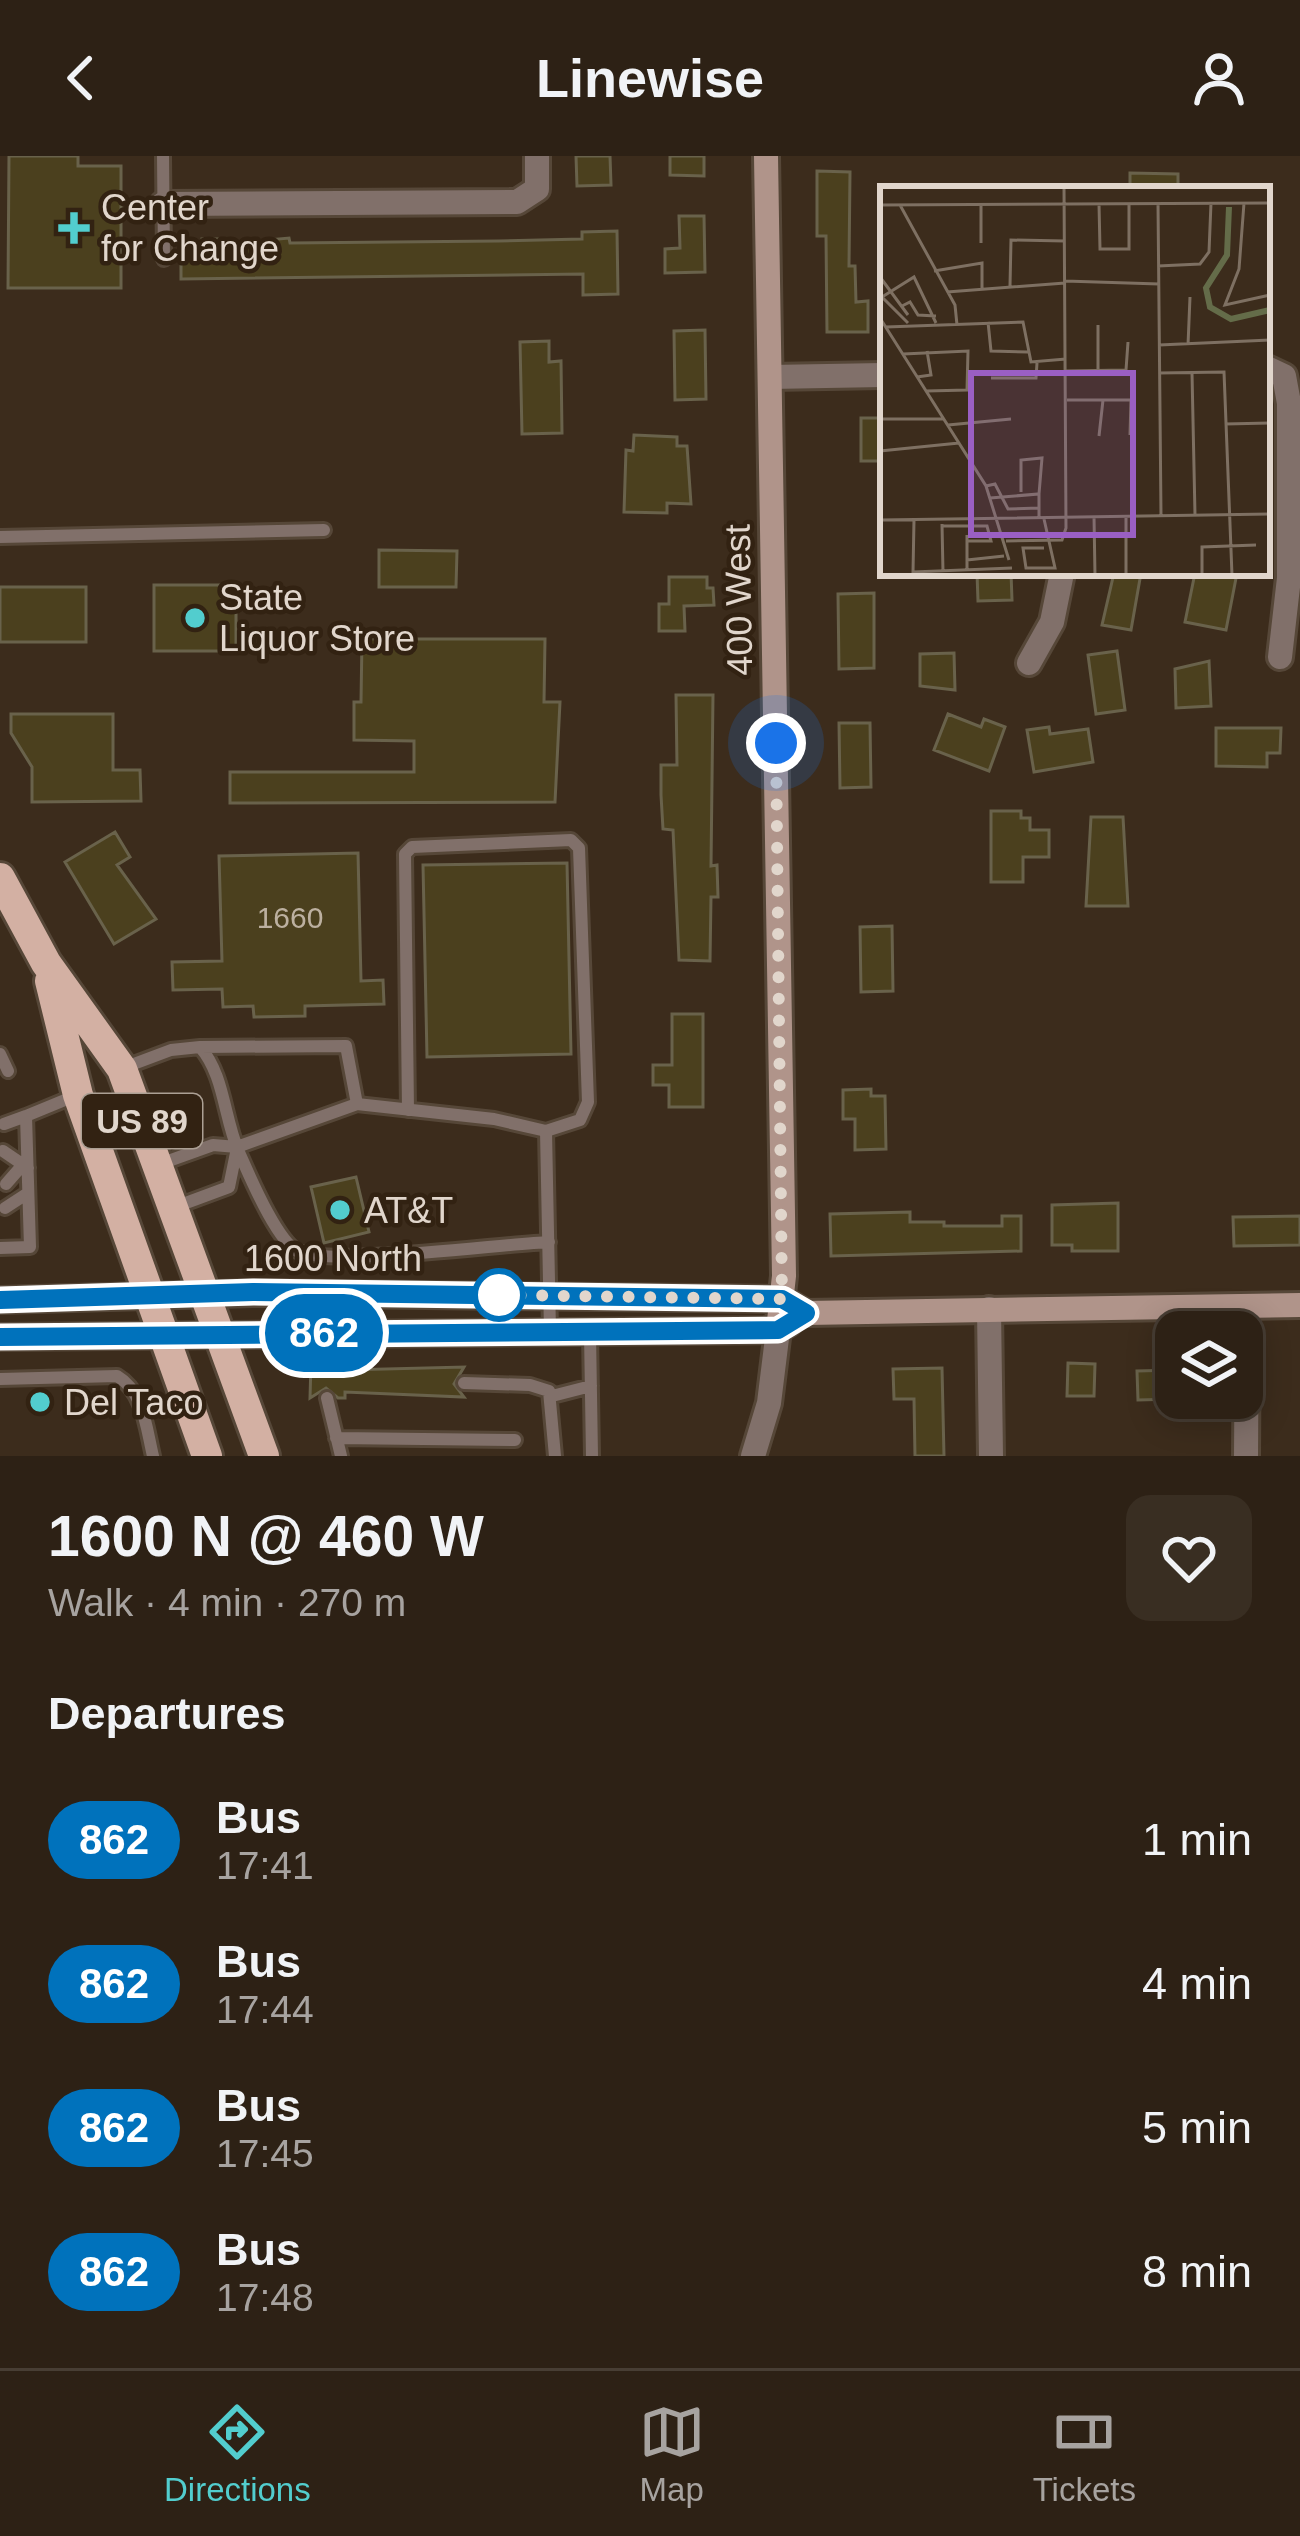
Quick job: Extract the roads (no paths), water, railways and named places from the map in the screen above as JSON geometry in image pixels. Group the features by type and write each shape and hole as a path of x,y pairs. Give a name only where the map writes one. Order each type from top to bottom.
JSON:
{"main road":[{"name":"400 West","path":"766,156 782,1299 778,1330"},
{"name":"US 89","path":"0,878 46,963 122,1069 209,1294 264,1456"},
{"name":"US 89","path":"46,963 78,1095 207,1456"},
{"name":"1600 North","path":"0,1300 209,1294 782,1299 806,1313"},
{"path":"778,1330 806,1313 1300,1305"},
{"name":"1600 North","path":"0,1337 778,1330"}],"street":[{"path":"164,204 517,202 535,193 537,156"},
{"path":"1276,372 1289,578 1280,657"},
{"path":"770,376 880,375"},
{"path":"1029,663 1052,622 1061,576"},
{"path":"1246,1456 1247,1306"},
{"path":"989,1309 992,1456"},
{"path":"753,1456 769,1402 778,1330"}],"lane":[{"path":"163,156 164,259"},
{"path":"0,537 324,530"},
{"path":"159,1165 213,1145 237,1147 357,1104 546,1131 580,1120 588,1102 579,848 571,840 412,847 405,854 408,1110"},
{"path":"122,1069 171,1050 200,1047 346,1046 357,1104"},
{"path":"200,1047 210,1059 237,1147 282,1238 299,1252 412,1252 549,1242"},
{"path":"0,1054 8,1071"},
{"path":"4,1124 78,1095"},
{"path":"0,1248 30,1247 26,1117"},
{"path":"546,1131 550,1331"},
{"path":"175,1207 229,1187 237,1147"},
{"path":"3,1151 24,1168"},
{"path":"6,1184 24,1168"},
{"path":"5,1208 28,1193"},
{"path":"590,1331 592,1456"},
{"path":"0,1378 117,1376 130,1384 140,1404 153,1456"},
{"path":"464,1384 530,1385 552,1396 591,1386"},
{"path":"552,1396 555,1456"},
{"path":"327,1398 341,1456"},
{"path":"336,1438 515,1440"}],"place":[{"name":"Center for Change","path":"74,228"},
{"name":"State Liquor Store","path":"195,618"},
{"name":"AT&T","path":"340,1210"},
{"name":"Del Taco","path":"40,1402"}]}
